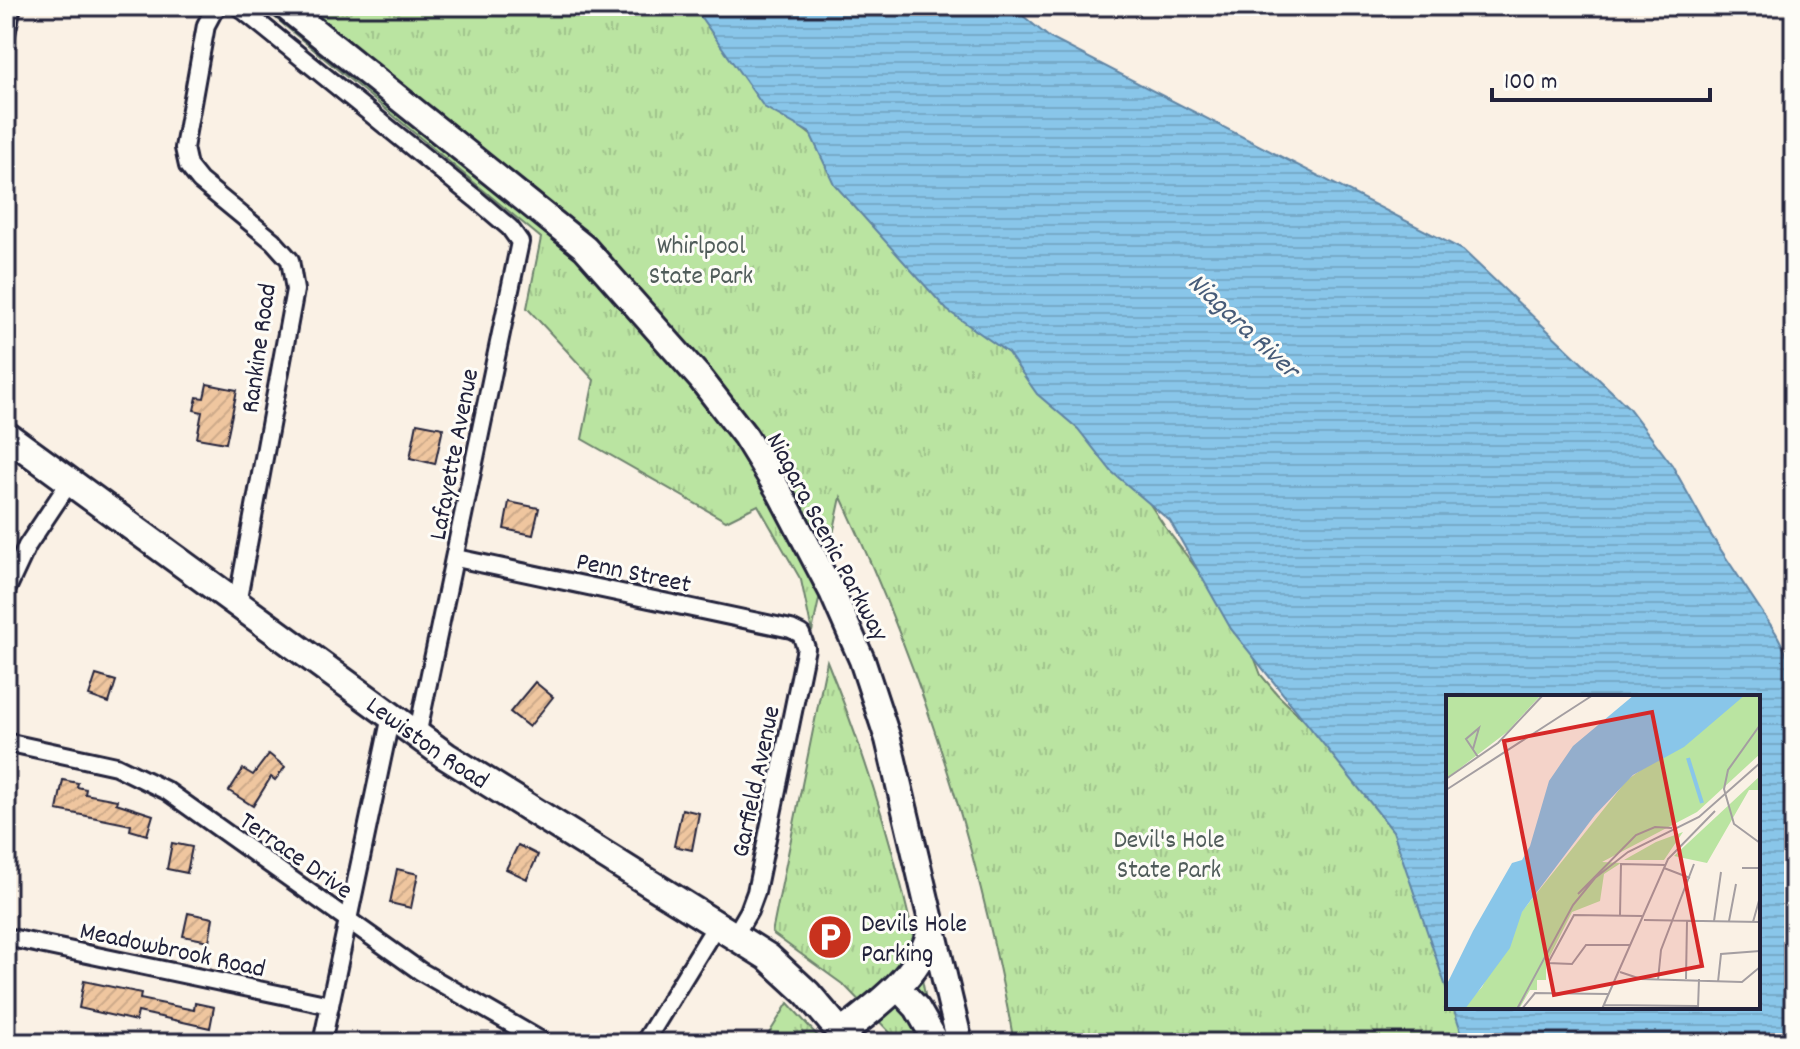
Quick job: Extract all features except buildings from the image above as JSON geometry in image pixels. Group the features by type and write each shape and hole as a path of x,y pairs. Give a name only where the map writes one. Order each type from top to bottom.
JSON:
{"main road":[{"name":"Niagara Scenic Parkway","path":"284,6 585,248 690,366 745,436 780,493 832,592 862,660 888,739 960,1043"},
{"name":"Lewiston Road","path":"6,435 417,736 516,802 726,929 786,973 846,1038"},
{"path":"846,1038 897,987 926,950 932,926"},
{"path":"897,987 917,1008 937,1043"}],"street":[{"path":"6,34 12,6"},
{"name":"Rankine Road","path":"220,6 214,10 206,25 184,148 188,166 200,181 273,241 290,260 295,290 237,604"},
{"name":"Lafayette Avenue","path":"238,6 476,199 510,228 520,242 417,736"},
{"path":"6,591 27,546 69,483"},
{"name":"Penn Street","path":"456,558 791,629 801,634"},
{"name":"Garfield Avenue","path":"644,1043 726,929 749,911 756,892 806,648 801,634"},
{"path":"322,1043 391,716"},
{"name":"Terrace Drive","path":"6,742 116,766 167,791 439,983 545,1043"},
{"name":"Meadowbrook Road","path":"6,937 330,1005"}],"green space":[{"path":"261,6 698,6 774,106 826,147 1140,489 1245,633 1261,675 1370,784 1446,930 1446,1009 1475,1009 1485,1043 1014,1043 984,902 946,764 898,629 841,497 812,632 801,580 758,505 726,521 582,439 594,380 527,308 541,238"},
{"path":"827,661 862,754 892,849 915,945 933,1043 900,1043 845,986 772,933"},
{"path":"788,1003 824,1043 763,1043"}],"water":[{"name":"Niagara River","path":"693,6 1011,6 1050,38 1463,250 1628,407 1672,465 1711,535 1776,633 1794,668 1794,1043 1465,1043 1454,1009 1760,1009 1760,695 1446,695 1446,987 1393,831 1231,629 1170,521 1112,472 1078,429 1037,394 1008,353 947,310 834,184 810,133 764,107"}],"place":[{"name":"Devils Hole Parking","path":"830,937"}],"park label":[{"name":"Whirlpool State Park","path":"701,259"},
{"name":"Devil's Hole State Park","path":"1169,853"}]}
